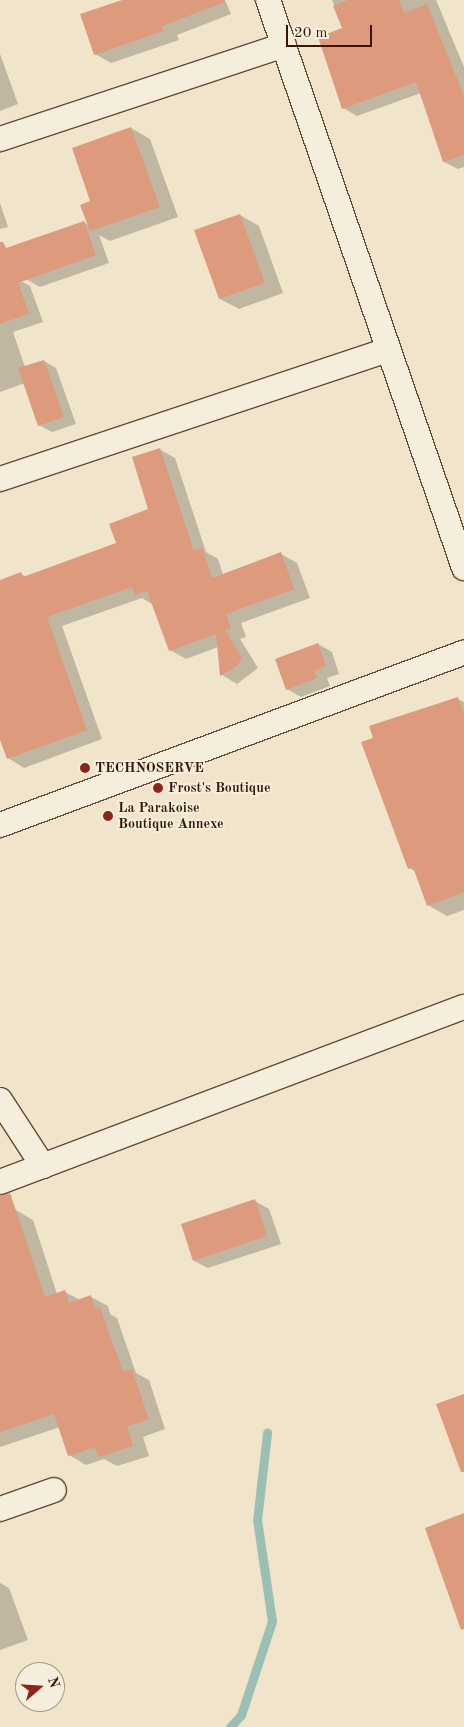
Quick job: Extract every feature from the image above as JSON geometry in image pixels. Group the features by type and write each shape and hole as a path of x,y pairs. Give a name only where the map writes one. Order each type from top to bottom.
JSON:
{"street":[{"path":"268,0 464,568"},
{"path":"0,139 284,45"},
{"path":"0,479 388,350"},
{"path":"0,825 464,652"},
{"path":"0,1182 464,1007"},
{"path":"0,1100 43,1166"},
{"path":"0,1508 54,1490"}],"building":[{"path":"122,0 224,0 225,2 162,26 163,31 94,55 80,14"},
{"path":"348,0 399,0 404,13 427,4 464,96 464,155 443,162 416,82 342,109 318,37 342,28 333,6"},
{"path":"131,127 160,207 90,231 80,205 90,201 72,148"},
{"path":"240,214 265,283 219,299 194,230"},
{"path":"84,221 96,255 18,283 29,314 0,324 0,242 3,242 6,248"},
{"path":"44,360 64,417 38,426 18,368"},
{"path":"160,448 194,551 202,548 212,578 281,552 294,589 226,614 231,628 225,630 242,658 237,666 220,676 216,634 169,651 147,591 135,595 132,587 47,617 87,730 7,759 0,740 0,580 21,572 23,577 116,543 109,524 148,509 132,457"},
{"path":"318,643 326,666 314,671 317,678 286,690 275,659"},
{"path":"458,697 464,714 464,892 427,906 413,867 408,869 361,742 373,738 369,726"},
{"path":"10,1193 45,1297 65,1290 69,1303 91,1295 95,1309 100,1307 123,1372 132,1369 149,1419 127,1427 133,1446 99,1457 95,1447 68,1456 54,1414 0,1432 0,1195"},
{"path":"255,1199 267,1236 193,1261 181,1224"},
{"path":"464,1394 464,1472 461,1472 436,1404"},
{"path":"464,1513 464,1629 461,1630 425,1528"}],"waterway":[{"path":"230,1727 241,1715 272,1621 257,1520 267,1433"}],"place":[{"name":"TECHNOSERVE","path":"85,768"},
{"name":"Frost's Boutique","path":"158,788"},
{"name":"La Parakoise Boutique Annexe","path":"108,816"}]}
